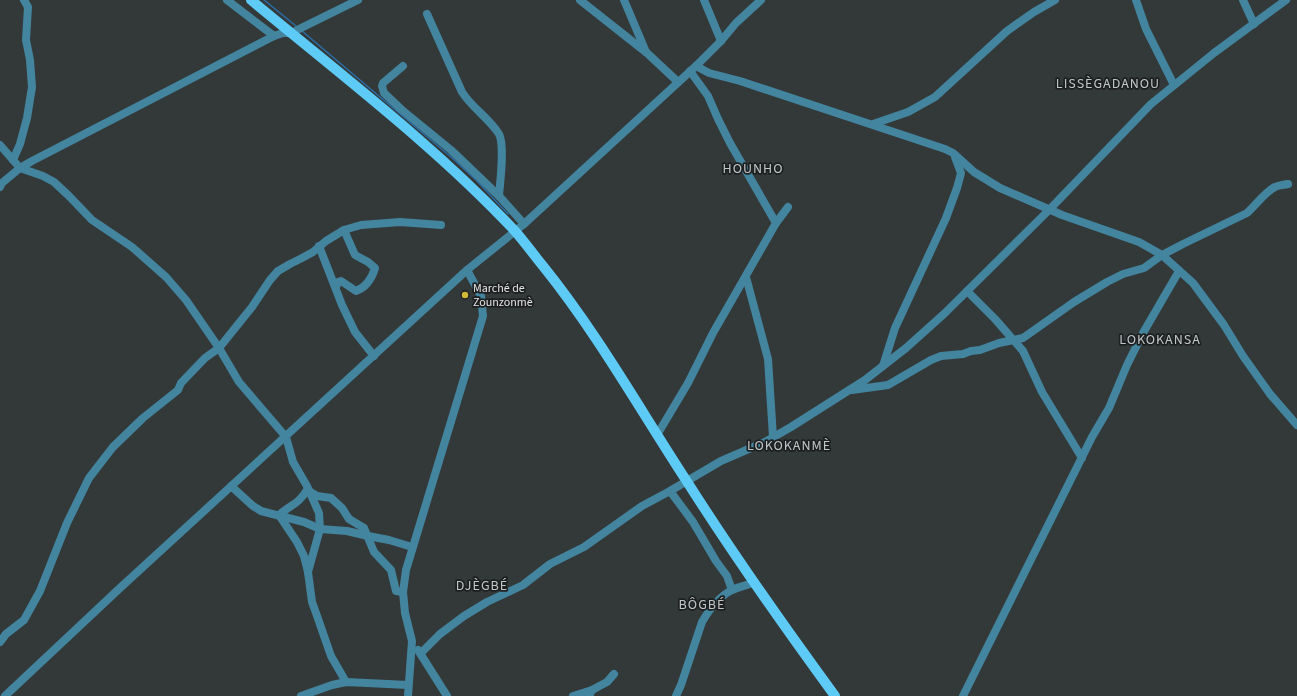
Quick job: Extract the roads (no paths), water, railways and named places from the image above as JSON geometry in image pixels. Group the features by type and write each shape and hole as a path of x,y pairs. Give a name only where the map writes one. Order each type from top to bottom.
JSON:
{"main road":[{"path":"251,0 381,107 447,154 515,231 572,304 606,352 686,481 753,583 834,696"}],"street":[{"path":"13,160 20,144 27,118 32,87 30,60 26,40 28,7 24,0"},
{"path":"227,0 274,36"},
{"path":"1,184 20,168 274,36 283,33 291,33 358,0"},
{"path":"580,0 647,53 678,82"},
{"path":"624,0 647,53"},
{"path":"704,0 721,41"},
{"path":"5,696 120,588 467,270 524,224 693,69 721,41 736,23 761,0"},
{"path":"873,124 908,112 935,97 1007,31 1054,0"},
{"path":"1136,0 1146,29 1174,85"},
{"path":"1242,0 1254,24"},
{"path":"421,653 440,634 464,616 487,602 524,584 550,564 584,547 642,506 721,461 773,437 850,390 883,366 906,348 967,291 1049,210 1141,114 1174,85 1286,0"},
{"path":"427,14 462,92 468,101 495,129 501,138 502,153 499,196"},
{"path":"404,66 384,83 382,86 384,93 447,154 499,196 524,224"},
{"path":"693,69 740,81 873,124 953,153 978,175 1000,188 1049,210 1090,226 1139,242 1162,255 1194,283 1224,324 1243,356 1270,394 1297,425"},
{"path":"693,69 708,96 730,143 776,224"},
{"path":"0,145 20,168 43,176 54,182 92,220 132,247 166,278 186,300 239,382 286,437 293,462 310,492 319,513 320,529 308,572"},
{"path":"883,366 895,328 946,218 960,177 960,168 953,153"},
{"path":"850,390 888,384 941,356 962,354 980,350 999,343 1023,338 1107,282 1123,274 1144,268 1162,255 1246,213 1269,191 1275,187 1288,184"},
{"path":"657,435 688,383 713,333 776,224 788,207"},
{"path":"0,642 6,634 24,620 40,591 64,530 89,478 113,447 143,418 178,390 182,383 205,358 218,348 252,307 270,280 278,272 344,230 361,225 400,222 441,225"},
{"path":"336,287 338,282 341,281 356,291 362,289 372,277 375,268 368,262 355,255 344,230"},
{"path":"319,246 342,305 355,332 374,356"},
{"path":"447,696 412,641 404,613 403,592 406,570 412,547 483,316 481,296 467,270"},
{"path":"963,696 1082,458 1109,408 1127,365 1143,333 1179,271"},
{"path":"746,276 768,359 773,437"},
{"path":"967,291 1015,340 1023,351 1042,392 1082,458"},
{"path":"231,486 253,506 261,510 304,522 320,529 347,531 389,540 412,547"},
{"path":"279,515 302,498 307,490 317,496 331,498 342,508 349,519 364,528 374,552 391,570 396,590 403,592"},
{"path":"670,491 693,522 716,561 727,576 732,590"},
{"path":"279,515 297,542 304,556 312,602 331,656 346,682"},
{"path":"347,531 349,519"},
{"path":"676,696 702,622 710,609 732,590 753,583"},
{"path":"408,696 412,641"},
{"path":"573,696 591,693 607,682 614,674"},
{"path":"302,696 332,685 346,682 408,685"}],"waterway":[{"path":"264,0 296,26"},
{"path":"302,31 451,157 476,180 508,214"}],"place":[{"name":"Marché de Zounzonmè","path":"465,295"}],"district":[{"name":"LISSÈGADANOU","path":"1108,83"},
{"name":"HOUNHO","path":"753,168"},
{"name":"LOKOKANSA","path":"1160,339"},
{"name":"LOKOKANMÈ","path":"789,445"},
{"name":"DJÈGBÉ","path":"482,585"},
{"name":"BÔGBÉ","path":"702,604"}]}
